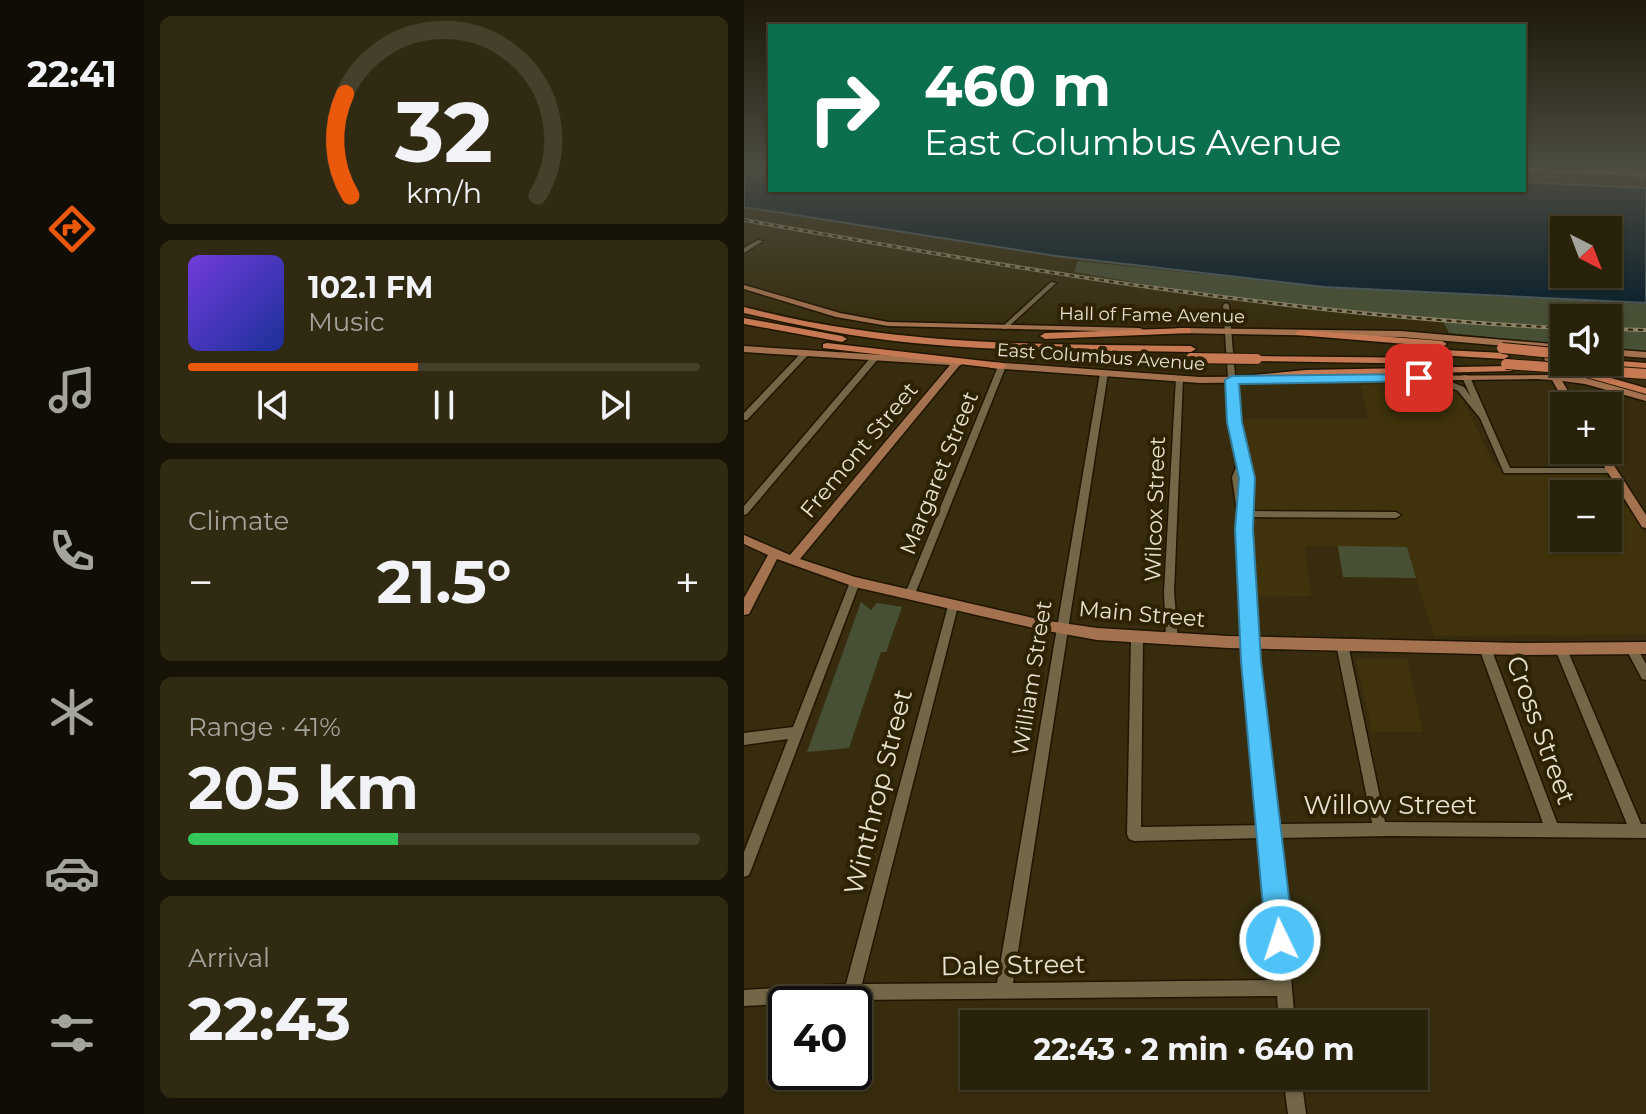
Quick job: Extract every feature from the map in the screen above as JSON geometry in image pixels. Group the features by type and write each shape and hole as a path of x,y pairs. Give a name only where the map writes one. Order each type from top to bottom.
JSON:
{"highway":[{"path":"744,310 809,324 972,341 1191,354"},
{"path":"744,321 822,337 893,345 1550,360"},
{"path":"809,324 1026,335 1188,331"},
{"path":"744,329 828,346 1002,366"},
{"path":"1300,333 1646,374"},
{"path":"1232,380 1550,353"},
{"path":"1622,361 1646,365"},
{"path":"1622,364 1646,365"},
{"path":"1592,376 1646,394"},
{"path":"1592,382 1646,394"}],"main road":[{"name":"Hall of Fame Avenue","path":"744,287 867,321 920,327 1426,335 1550,347"},
{"path":"1544,345 1564,392"},
{"name":"East Columbus Avenue","path":"744,349 1179,379 1555,377 1592,382"},
{"path":"1622,353 1646,355"},
{"name":"Fremont Street","path":"792,561 956,363"},
{"path":"1607,464 1646,524"},
{"name":"Main Street","path":"744,539 792,561 855,582 1062,629 1172,640 1639,649"},
{"path":"744,610 774,554"}],"street":[{"path":"744,251 760,241"},
{"path":"1004,328 1053,283"},
{"path":"1226,305 1232,380 1247,478 1244,529 1251,642 1285,1010"},
{"path":"744,418 806,353"},
{"path":"744,512 875,358"},
{"name":"Margaret Street","path":"910,594 1002,366"},
{"name":"William Street","path":"1004,990 1104,373"},
{"path":"1466,377 1483,411 1481,416"},
{"path":"1433,378 1461,389 1481,416 1507,471 1611,471"},
{"name":"Wilcox Street","path":"1172,640 1169,592 1179,379"},
{"path":"1242,461 1236,477 1239,514 1244,529"},
{"path":"1247,514 1396,515"},
{"path":"744,870 855,582"},
{"name":"Winthrop Street","path":"854,986 953,606"},
{"name":"Willow Street","path":"1137,638 1134,834 1385,829 1641,831"},
{"path":"1342,644 1385,829"},
{"name":"Cross Street","path":"1485,648 1552,829"},
{"path":"1561,649 1641,831"},
{"path":"1639,649 1646,675"},
{"path":"744,739 797,732"},
{"name":"Dale Street","path":"872,992 1283,988"},
{"name":"Dale Street","path":"744,998 768,997"},
{"path":"1294,1090 1297,1114"}],"shaded area":[{"path":"1441,383 1459,392 1495,467 1599,464 1610,480 1550,480 1550,552 1622,552 1622,499 1646,535 1646,634 1434,636 1416,578 1343,577 1337,546 1305,546 1311,596 1257,597 1244,419 1369,419 1360,385"},
{"path":"1356,659 1407,659 1423,732 1372,732"}],"green space":[{"path":"1078,261 1324,287 1646,304 1646,352 1622,350 1622,304 1550,304 1550,344 1449,333 1442,319 1220,297 1074,272"},
{"path":"1338,546 1407,547 1416,578 1343,577"},
{"path":"861,602 871,610 877,603 902,607 886,652 881,652 849,748 807,752"}],"water":[{"path":"827,220 1550,220 1550,288 1622,288 1622,220 1646,220 1646,303 1324,287 1056,256"}],"railway":[{"path":"744,220 1152,288 1357,313 1550,327"},
{"path":"1622,329 1646,330"}],"route":[{"path":"1280,940 1251,661 1244,529 1247,478 1235,422 1232,380 1419,378"}]}
